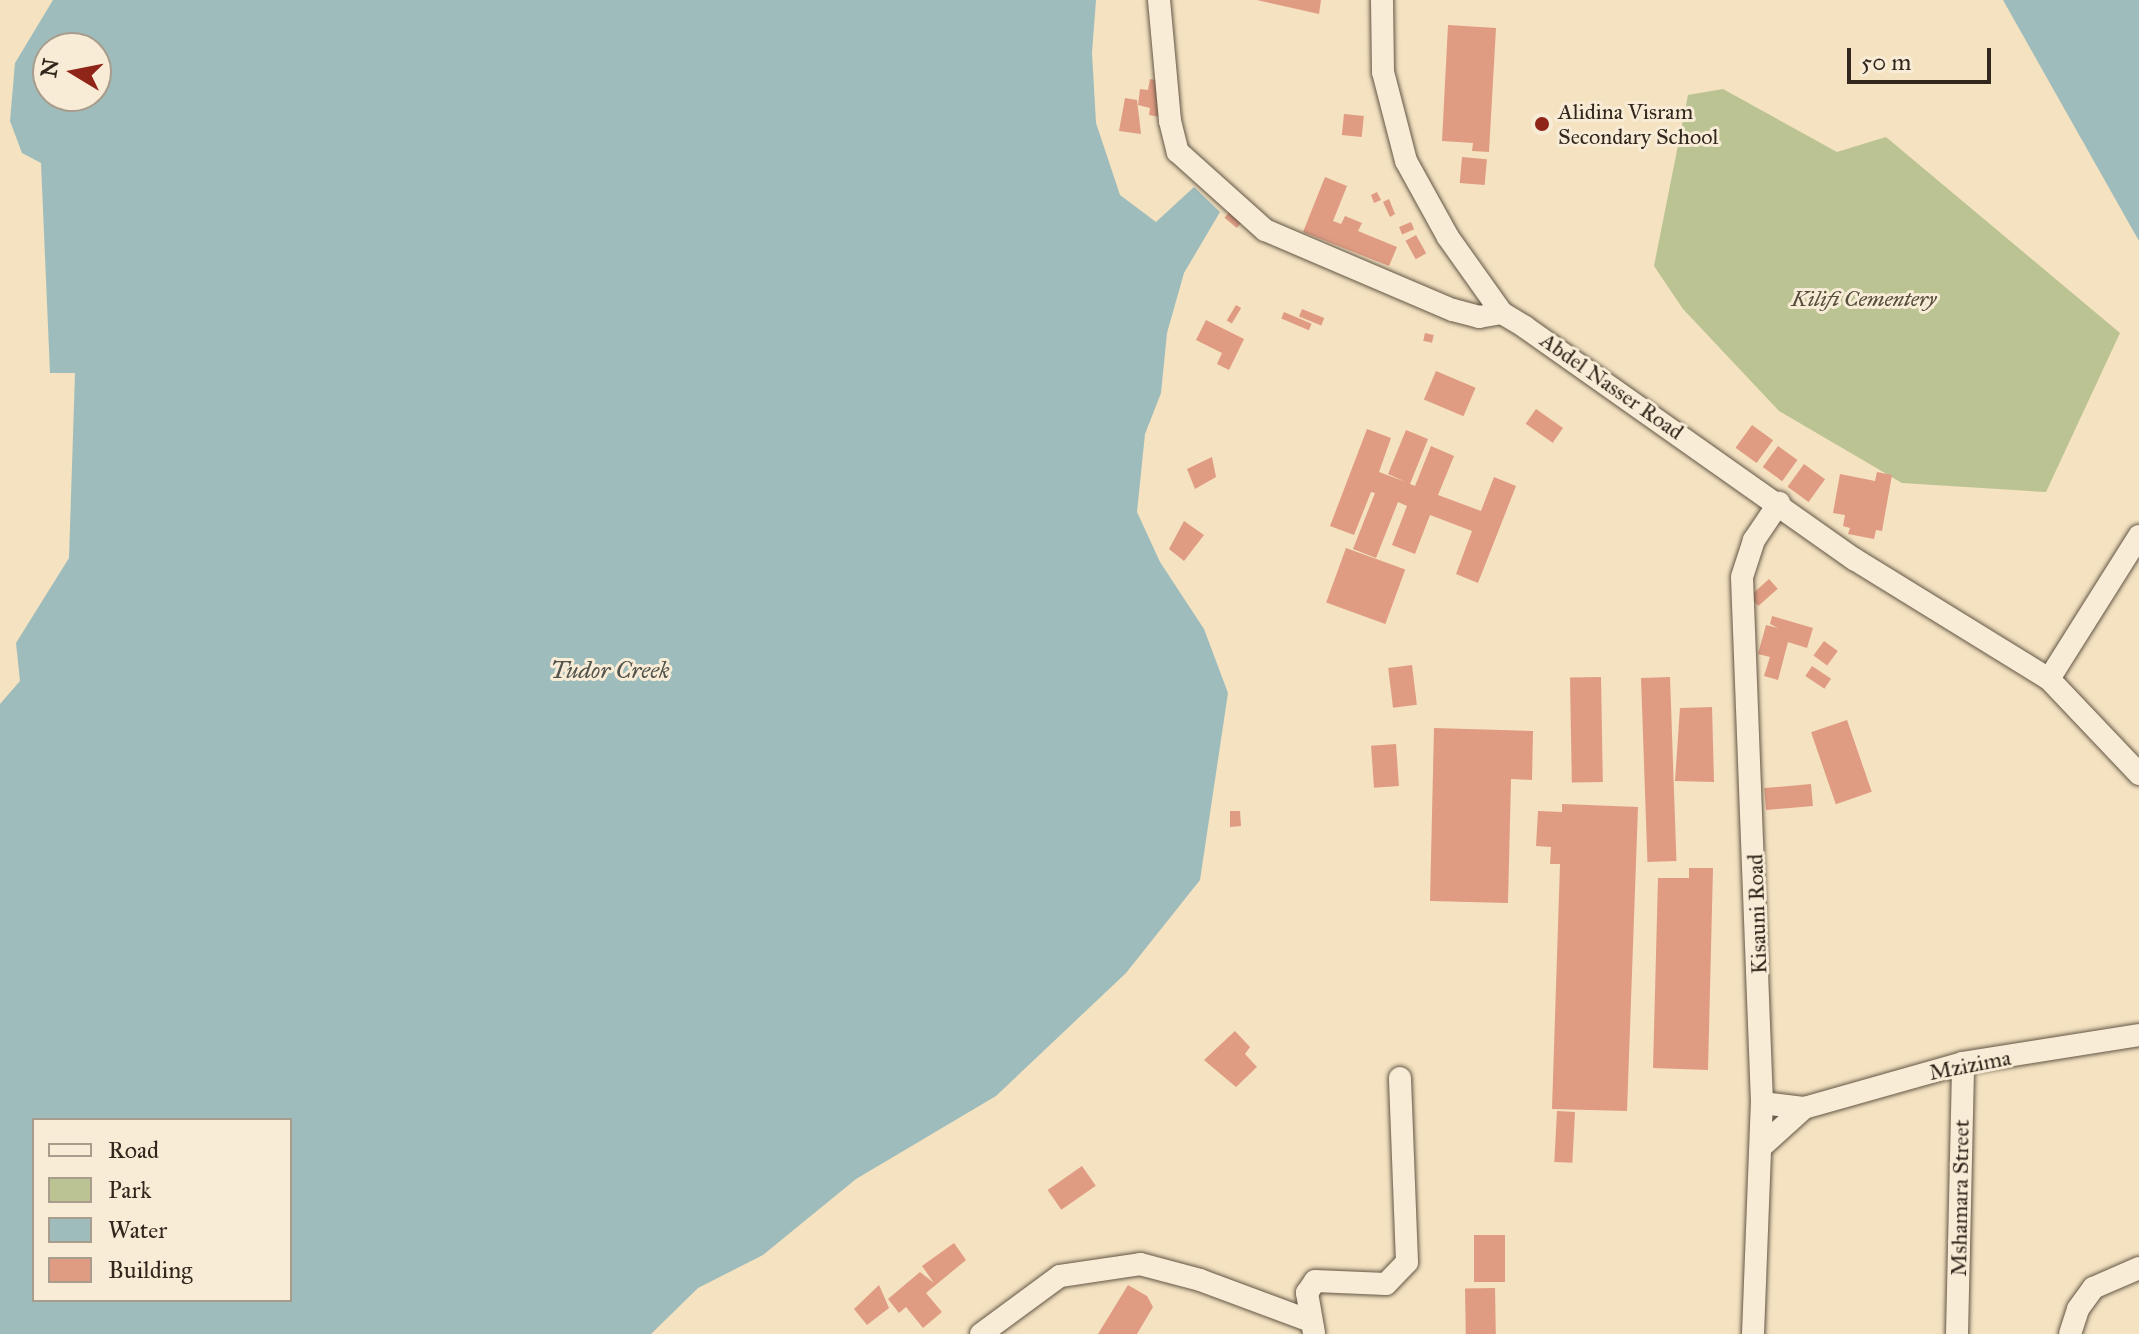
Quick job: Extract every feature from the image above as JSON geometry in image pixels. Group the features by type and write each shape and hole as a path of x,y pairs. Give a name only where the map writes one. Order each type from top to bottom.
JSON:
{"street":[{"path":"1159,0 1172,132 1188,165 1273,235 1466,315 1502,313"},
{"path":"1382,0 1383,72 1406,161 1448,237 1502,313"},
{"name":"Abdel Nasser Road","path":"1502,313 1779,503 1854,559 2049,679 2139,774"},
{"name":"Kisauni Road","path":"1753,1334 1762,1103 1742,577 1754,540 1779,503"},
{"path":"2049,679 2139,536"},
{"name":"Mzizima","path":"1804,1108 1963,1063 2139,1035"},
{"name":"Mshamara Street","path":"1957,1334 1963,1063"},
{"path":"1312,1328 1307,1293 1315,1281 1386,1284 1407,1262 1400,1078"},
{"path":"1762,1103 1804,1108"},
{"path":"1762,1146 1804,1108"},
{"path":"981,1334 1060,1276 1140,1264 1200,1280 1312,1328"},
{"path":"2070,1334 2078,1309 2093,1288 2139,1268"}],"green space":[{"name":"Kilifi Cementery","path":"1723,89 1837,152 1886,137 2120,333 2046,492 1902,483 1779,411 1683,309 1654,266 1688,95"}],"water":[{"name":"Tudor Creek","path":"53,0 1096,0 1092,53 1096,123 1120,195 1156,222 1194,187 1220,212 1184,273 1167,333 1161,393 1145,434 1137,512 1160,562 1204,629 1228,693 1200,880 1126,973 996,1096 856,1179 763,1255 698,1288 651,1334 0,1334 0,704 20,681 16,643 69,558 75,373 50,373 41,163 22,153 10,121 15,63 32,35 32,112 112,112 112,32 34,32"},
{"path":"2003,0 2139,0 2139,241"}],"building":[{"path":"1257,0 1321,0 1319,14"},
{"path":"1448,25 1496,28 1489,152 1472,151 1473,143 1442,141"},
{"path":"1150,79 1160,81 1160,117 1149,115 1150,108 1138,105 1140,89 1148,90"},
{"path":"1125,98 1137,100 1141,134 1119,131"},
{"path":"1344,114 1364,116 1362,137 1342,135"},
{"path":"1462,157 1487,159 1485,185 1460,183"},
{"path":"1325,177 1347,186 1333,221 1341,224 1345,216 1362,223 1358,231 1397,247 1389,266 1303,232"},
{"path":"1377,192 1381,200 1374,203 1371,195"},
{"path":"1389,199 1395,214 1390,217 1383,202"},
{"path":"1231,210 1243,220 1237,228 1225,218"},
{"path":"1411,222 1414,229 1402,234 1399,227"},
{"path":"1416,235 1426,253 1416,259 1406,241"},
{"path":"1236,305 1241,308 1232,324 1227,320"},
{"path":"1302,309 1324,318 1321,325 1299,316"},
{"path":"1284,312 1312,324 1309,330 1281,318"},
{"path":"1206,320 1244,339 1229,370 1217,364 1222,353 1196,340"},
{"path":"1425,333 1434,335 1432,343 1423,341"},
{"path":"1436,371 1476,388 1463,416 1424,400"},
{"path":"1536,409 1563,428 1553,443 1526,424"},
{"path":"1752,425 1773,440 1757,463 1736,448"},
{"path":"1367,429 1391,438 1379,472 1406,482 1388,474 1406,430 1428,439 1410,484 1415,486 1431,446 1454,456 1438,495 1481,511 1494,477 1516,486 1478,583 1456,574 1472,531 1430,515 1415,554 1392,545 1407,506 1398,502 1376,558 1353,549 1375,493 1371,492 1354,535 1330,526"},
{"path":"1778,446 1797,460 1782,481 1763,467"},
{"path":"1212,457 1216,477 1195,489 1187,469"},
{"path":"1804,464 1825,479 1809,502 1788,487"},
{"path":"1877,472 1892,475 1882,531 1876,530 1874,539 1848,534 1850,528 1843,526 1845,515 1833,513 1840,474 1875,481"},
{"path":"1184,521 1204,535 1184,561 1169,549"},
{"path":"1346,548 1405,570 1385,624 1326,603"},
{"path":"1769,579 1778,589 1758,606 1750,596"},
{"path":"1772,616 1813,628 1807,648 1788,642 1778,680 1764,676 1770,657 1758,654 1766,625 1778,628 1770,624"},
{"path":"1824,641 1838,651 1827,666 1813,656"},
{"path":"1412,665 1417,705 1393,708 1388,668"},
{"path":"1812,666 1831,679 1824,689 1805,676"},
{"path":"1601,677 1603,782 1572,783 1570,678"},
{"path":"1670,677 1676,861 1647,862 1641,678"},
{"path":"1712,707 1714,782 1675,781 1680,708"},
{"path":"1847,720 1872,792 1836,804 1811,732"},
{"path":"1434,728 1533,731 1532,780 1511,779 1508,903 1430,901"},
{"path":"1396,744 1399,786 1374,788 1371,746"},
{"path":"1811,784 1813,806 1766,810 1764,788"},
{"path":"1562,804 1638,807 1627,1111 1552,1109 1560,864 1550,864 1551,847 1536,846 1538,811 1562,812"},
{"path":"1230,811 1240,811 1241,826 1230,827"},
{"path":"1689,868 1713,868 1708,1070 1653,1068 1658,878 1689,878"},
{"path":"1235,1031 1250,1047 1245,1054 1257,1067 1236,1087 1204,1060"},
{"path":"1557,1111 1575,1112 1572,1163 1554,1162"},
{"path":"1082,1166 1096,1186 1061,1210 1048,1190"},
{"path":"1474,1235 1505,1235 1505,1282 1474,1282"},
{"path":"954,1243 966,1260 926,1293 942,1312 923,1328 906,1307 899,1313 888,1299 920,1272 934,1283 922,1266"},
{"path":"879,1285 889,1308 867,1325 854,1309"},
{"path":"1128,1285 1147,1296 1153,1307 1137,1334 1098,1334"},
{"path":"1495,1288 1496,1334 1466,1334 1465,1289"}],"place":[{"name":"Alidina Visram Secondary School","path":"1542,124"}]}
